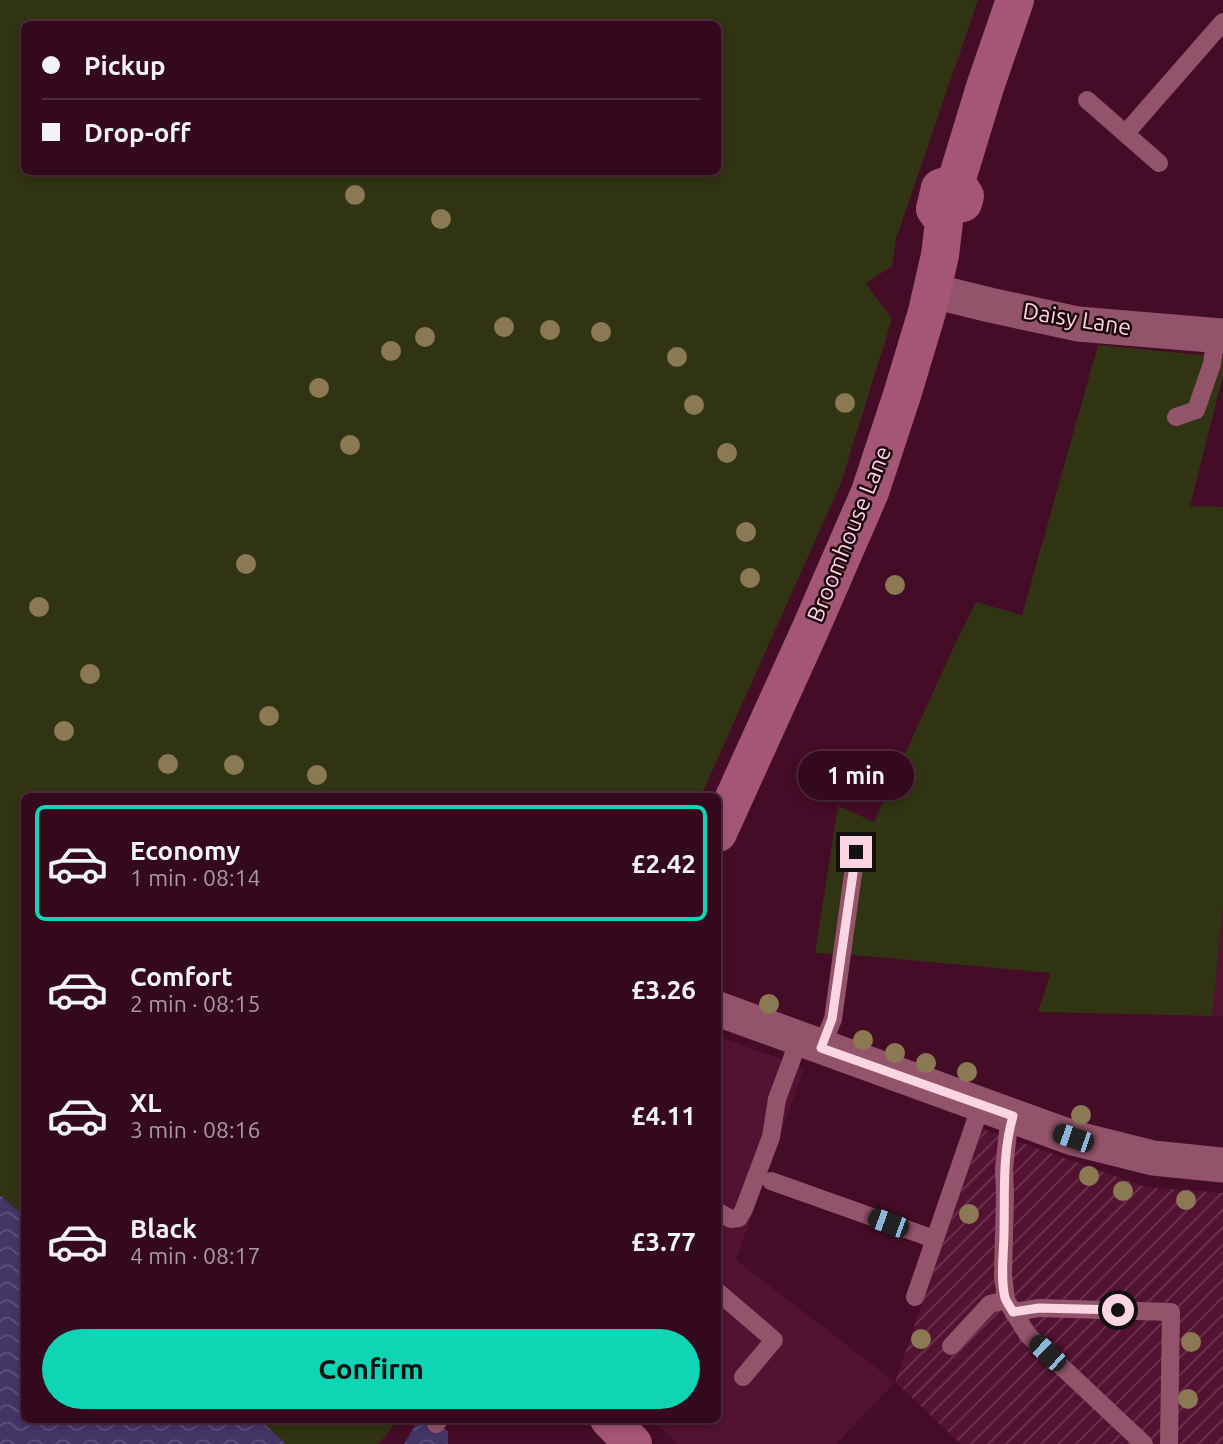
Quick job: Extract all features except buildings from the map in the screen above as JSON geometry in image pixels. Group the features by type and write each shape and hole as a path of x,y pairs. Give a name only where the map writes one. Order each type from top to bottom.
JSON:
{"street":[{"name":"Broomhouse Lane","path":"721,826 870,492 933,289 944,222 958,216 965,196 956,181 1014,0"},
{"name":"Daisy Lane","path":"933,289 990,305 1078,324 1220,336"},
{"path":"721,1010 1073,1138 1153,1158 1223,1165"},
{"path":"613,1423 634,1444"}],"lane":[{"path":"1126,133 1222,24"},
{"path":"1087,100 1159,163"},
{"path":"1176,416 1196,410 1220,336"},
{"path":"721,1214 731,1219 739,1218 771,1136 777,1099 810,1044 832,1019 856,852"},
{"path":"915,1297 981,1105"},
{"path":"1013,1116 1008,1132 1004,1169 1003,1275 1009,1306 1028,1335 1144,1444"},
{"path":"771,1181 934,1239"},
{"path":"721,1295 774,1340 743,1377"},
{"path":"951,1346 990,1304 1171,1312 1169,1444"}],"shaded area":[{"path":"1223,908 1223,1016 1212,1016 1215,987"},
{"path":"721,1037 804,1068 736,1260 895,1382 836,1444 677,1444 656,1423 721,1423"},
{"path":"983,1129 1146,1187 1223,1193 1223,1444 961,1444 895,1382"}],"green space":[{"path":"0,0 978,0 896,239 892,266 866,283 892,319 841,483 702,793 21,793 21,1213 0,1195"},
{"path":"1098,345 1223,357 1223,376 1190,506 1223,507 1223,908 1212,1016 1038,1012 1051,973 815,953 838,806 874,822 976,602 1022,615"},
{"path":"263,1423 395,1423 378,1444 286,1444"}],"water":[{"path":"0,1195 21,1213 21,1423 263,1423 286,1444 0,1444"},
{"path":"417,1423 435,1423 448,1431 448,1444 404,1444"}],"route":[{"path":"856,852 832,1019 821,1048 1013,1116 1008,1132 1004,1169 1003,1275 1006,1300 1013,1312 1039,1308 1118,1310"}]}
